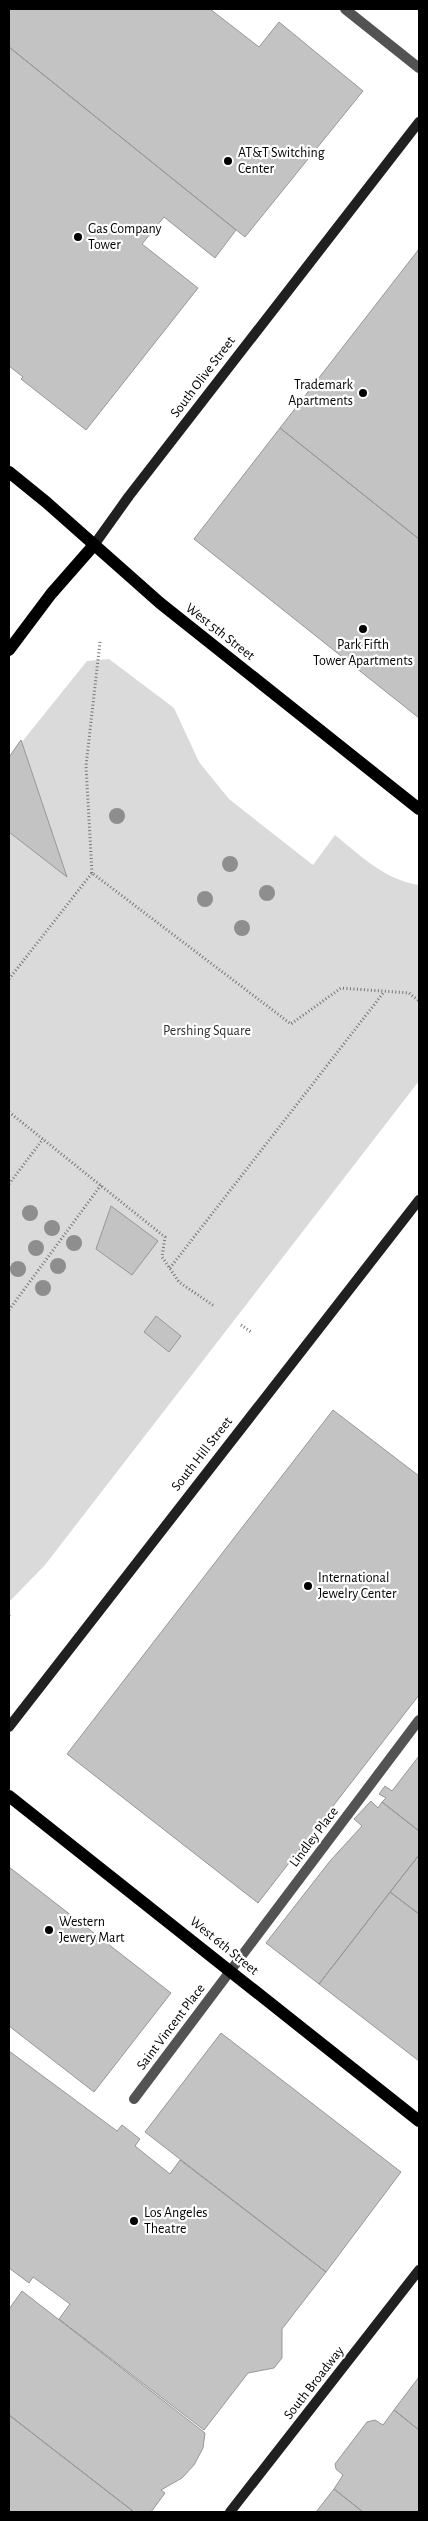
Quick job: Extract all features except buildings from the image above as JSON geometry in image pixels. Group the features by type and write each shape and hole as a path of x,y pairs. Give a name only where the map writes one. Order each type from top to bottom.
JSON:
{"main road":[{"name":"South Olive Street","path":"9,650 51,594 94,545 419,122"},
{"name":"West 5th Street","path":"9,472 160,603 419,809"},
{"name":"South Hill Street","path":"9,1727 419,1200"},
{"name":"West 6th Street","path":"9,1796 419,2121"},
{"name":"South Broadway","path":"230,2512 419,2270"}],"lane":[{"path":"345,9 419,68"},
{"name":"Lindley Place","path":"230,1970 419,1720"},
{"name":"Saint Vincent Place","path":"134,2099 230,1970"}],"path":[{"path":"9,979 92,873 86,766 100,642"},
{"path":"92,873 291,1024 341,988 409,993 419,1001"},
{"path":"170,1268 385,992"},
{"path":"9,1112 165,1237 162,1257 179,1282 214,1306"},
{"path":"9,1184 43,1138"},
{"path":"9,1310 101,1185"},
{"path":"241,1325 251,1332"}],"green space":[{"name":"Pershing Square","path":"109,659 174,708 199,762 229,799 313,865 335,835 384,873 419,885 419,1081 45,1565 9,1602 9,758 87,661"}],"place":[{"name":"AT&T Switching Center","path":"228,161"},
{"name":"Gas Company Tower","path":"78,237"},
{"name":"Trademark Apartments","path":"363,393"},
{"name":"Park Fifth Tower Apartments","path":"363,629"},
{"name":"International Jewelry Center","path":"308,1586"},
{"name":"Western Jewery Mart","path":"49,1930"},
{"name":"Los Angeles Theatre","path":"134,2221"}]}
